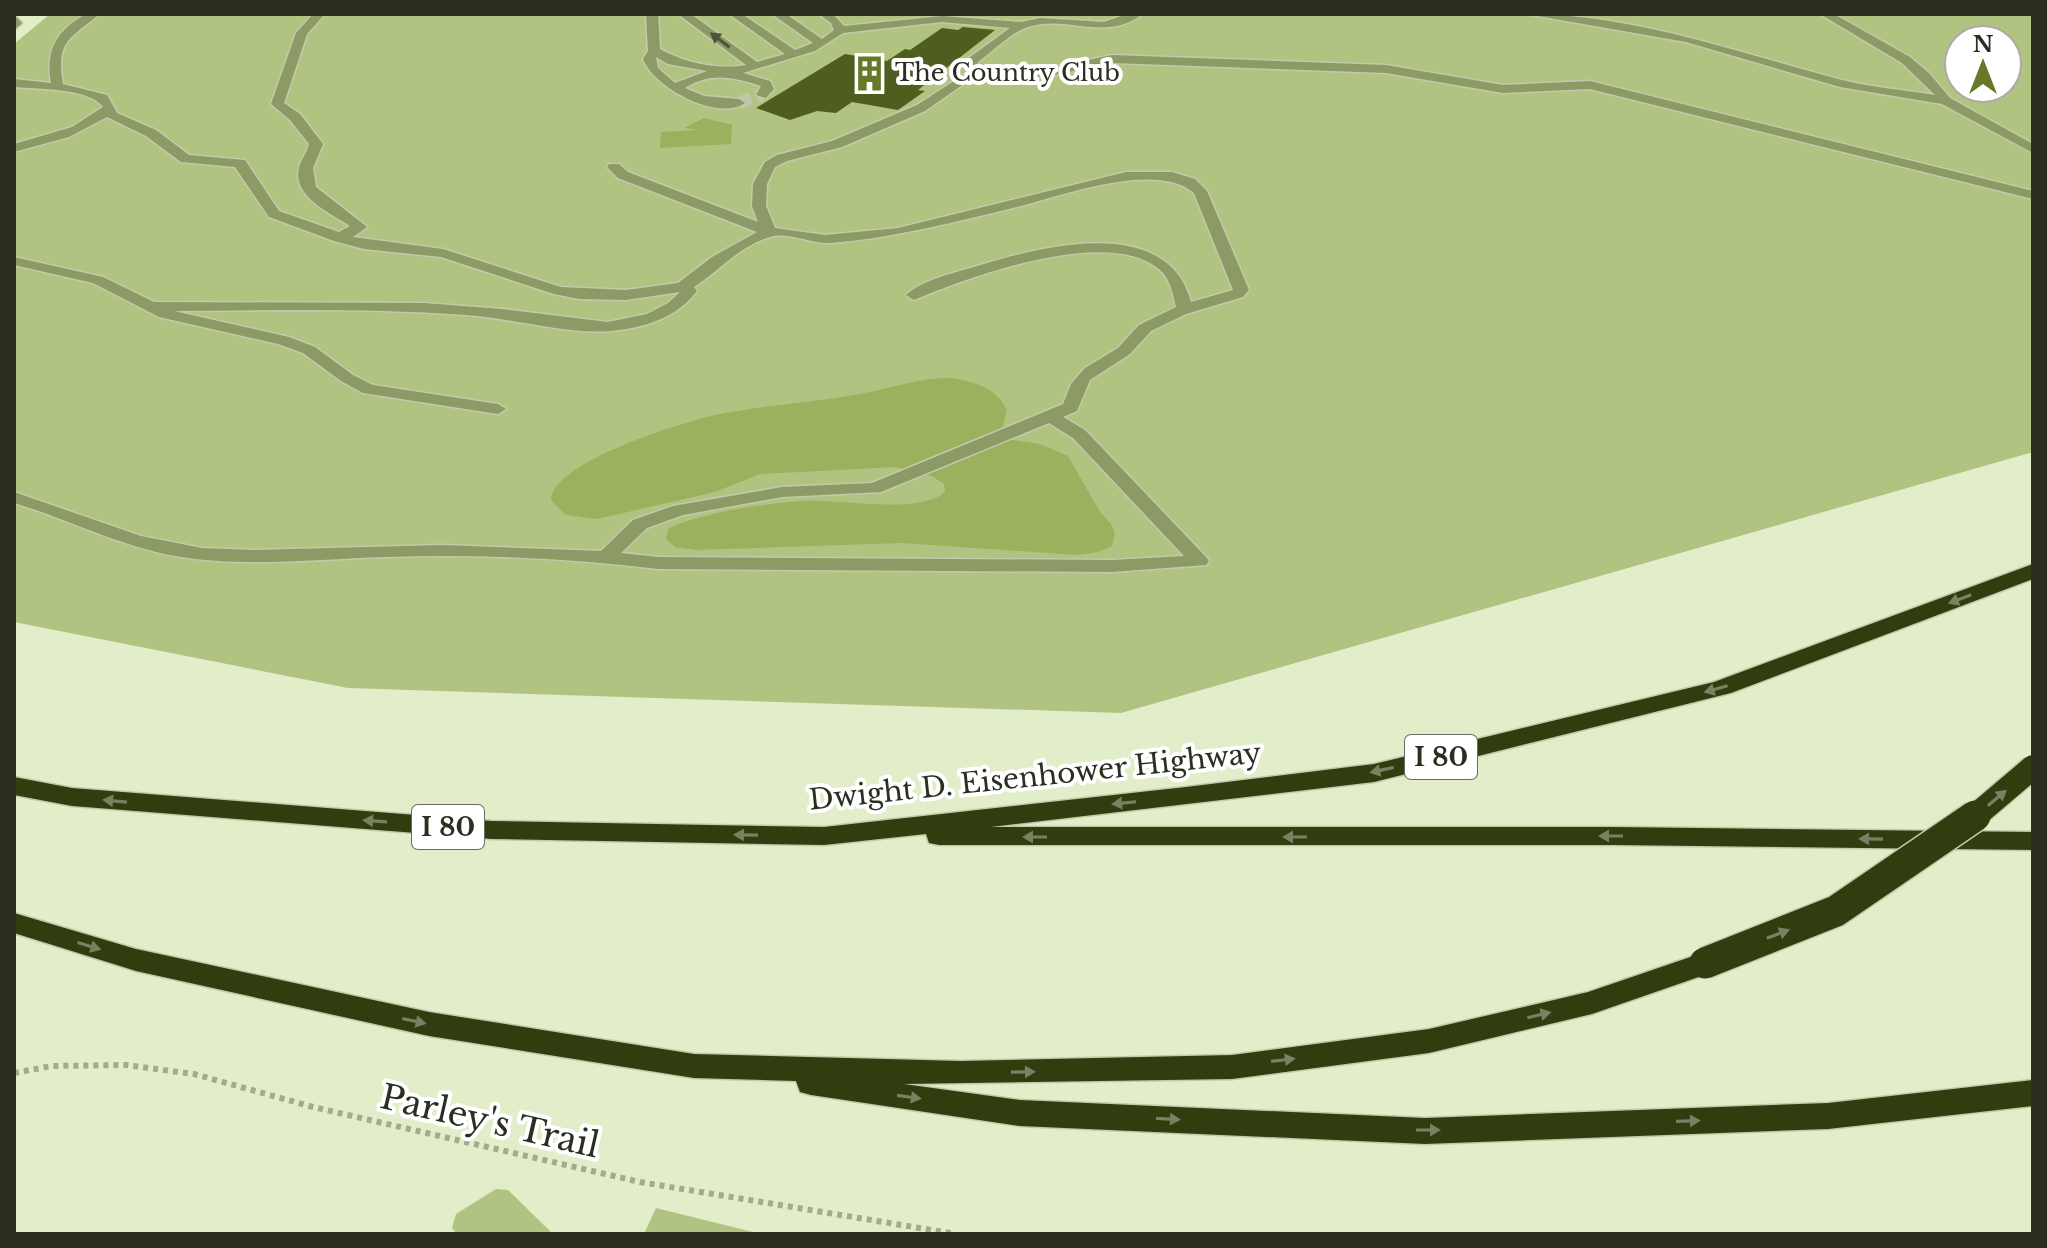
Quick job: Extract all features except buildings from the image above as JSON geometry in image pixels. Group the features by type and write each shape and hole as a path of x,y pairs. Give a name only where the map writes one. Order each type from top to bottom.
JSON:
{"highway":[{"name":"Dwight D. Eisenhower Highway","path":"14,786 72,797 492,830 824,836 1374,773 1722,688 2033,571"},
{"path":"694,1066 961,1073 1232,1067 1429,1041 1592,1003 1705,963 1836,911 1968,822 2033,767"},
{"path":"824,836 1615,836 2033,841"},
{"path":"14,923 136,960 429,1024 1020,1113 1425,1131 1828,1116 2033,1093"}],"street":[{"path":"58,88 56,45 67,32 94,14"},
{"path":"319,14 302,33 277,104 295,117 316,144 307,166 307,185 316,197 360,227 339,238"},
{"path":"652,14 654,51 649,59 652,70 681,92 713,104 739,103"},
{"path":"684,14 755,66"},
{"path":"735,14 793,54"},
{"path":"778,14 822,44"},
{"path":"825,14 836,21 840,30"},
{"path":"840,30 942,19 1021,25 1040,21 1105,26 1137,14"},
{"path":"1532,14 1687,39 1840,83 1943,100"},
{"path":"1826,14 1906,60 1943,97"},
{"path":"14,18 14,27"},
{"path":"978,71 970,63 1021,25"},
{"path":"678,87 698,77 755,66 822,44 840,30"},
{"path":"654,51 672,61 728,72 766,84 769,88 762,95"},
{"path":"769,231 759,206 759,193 762,177 770,165 796,154 837,144 921,108 978,71 997,67 1025,73 1045,73 1112,59 1386,69 1503,89 1590,85 2033,195"},
{"path":"14,83 102,97 119,119 151,133 186,159 243,164 257,192 274,214 364,245 443,253 565,292 626,295 681,287 691,283 717,260 769,231"},
{"path":"1951,104 2033,149"},
{"path":"14,148 70,132 99,118 109,109"},
{"path":"606,557 640,524 679,510 782,492 875,488 1002,433 1050,416 1071,407 1081,380 1100,362 1127,349 1141,330 1184,307 1238,294 1241,290 1200,191 1190,182 1172,176 1148,175 1104,180 937,224 871,237 825,239 769,231 623,175 614,167"},
{"path":"2008,187 2033,188"},
{"path":"914,295 973,270 1026,256 1104,250 1131,252 1163,265 1180,288 1184,307"},
{"path":"14,261 98,280 165,314 283,340 309,350 347,378 369,389 498,409"},
{"path":"152,307 398,307 515,315 576,326 607,327 636,321 667,309 689,291 681,287"},
{"path":"14,497 151,545 219,556 277,557 387,551 606,557 659,563 1112,566 1199,561 1079,434 1050,416"}],"path":[{"name":"Parley's Trail","path":"14,1073 52,1066 126,1065 194,1074 313,1107 640,1182 956,1234"}],"shaded area":[{"path":"50,14 2033,14 2033,452 1121,713 348,688 14,622 14,44"},
{"path":"704,118 732,125 731,144 660,148 661,132 699,130 684,128"},
{"path":"949,378 975,383 997,396 1007,410 1003,426 997,432 1006,439 1040,444 1068,456 1100,512 1111,524 1115,533 1112,546 1077,555 902,543 695,550 675,547 666,539 668,529 676,525 740,508 805,501 917,503 945,492 944,484 932,476 895,467 760,474 715,492 597,519 566,515 551,500 557,485 598,457 684,424 725,413"},
{"path":"496,1189 508,1190 553,1234 457,1234 452,1228 456,1214"},
{"path":"656,1208 761,1234 644,1234"}],"tunnel":[{"path":"739,103 762,95"}],"place":[{"name":"The Country Club","path":"869,73"}]}
